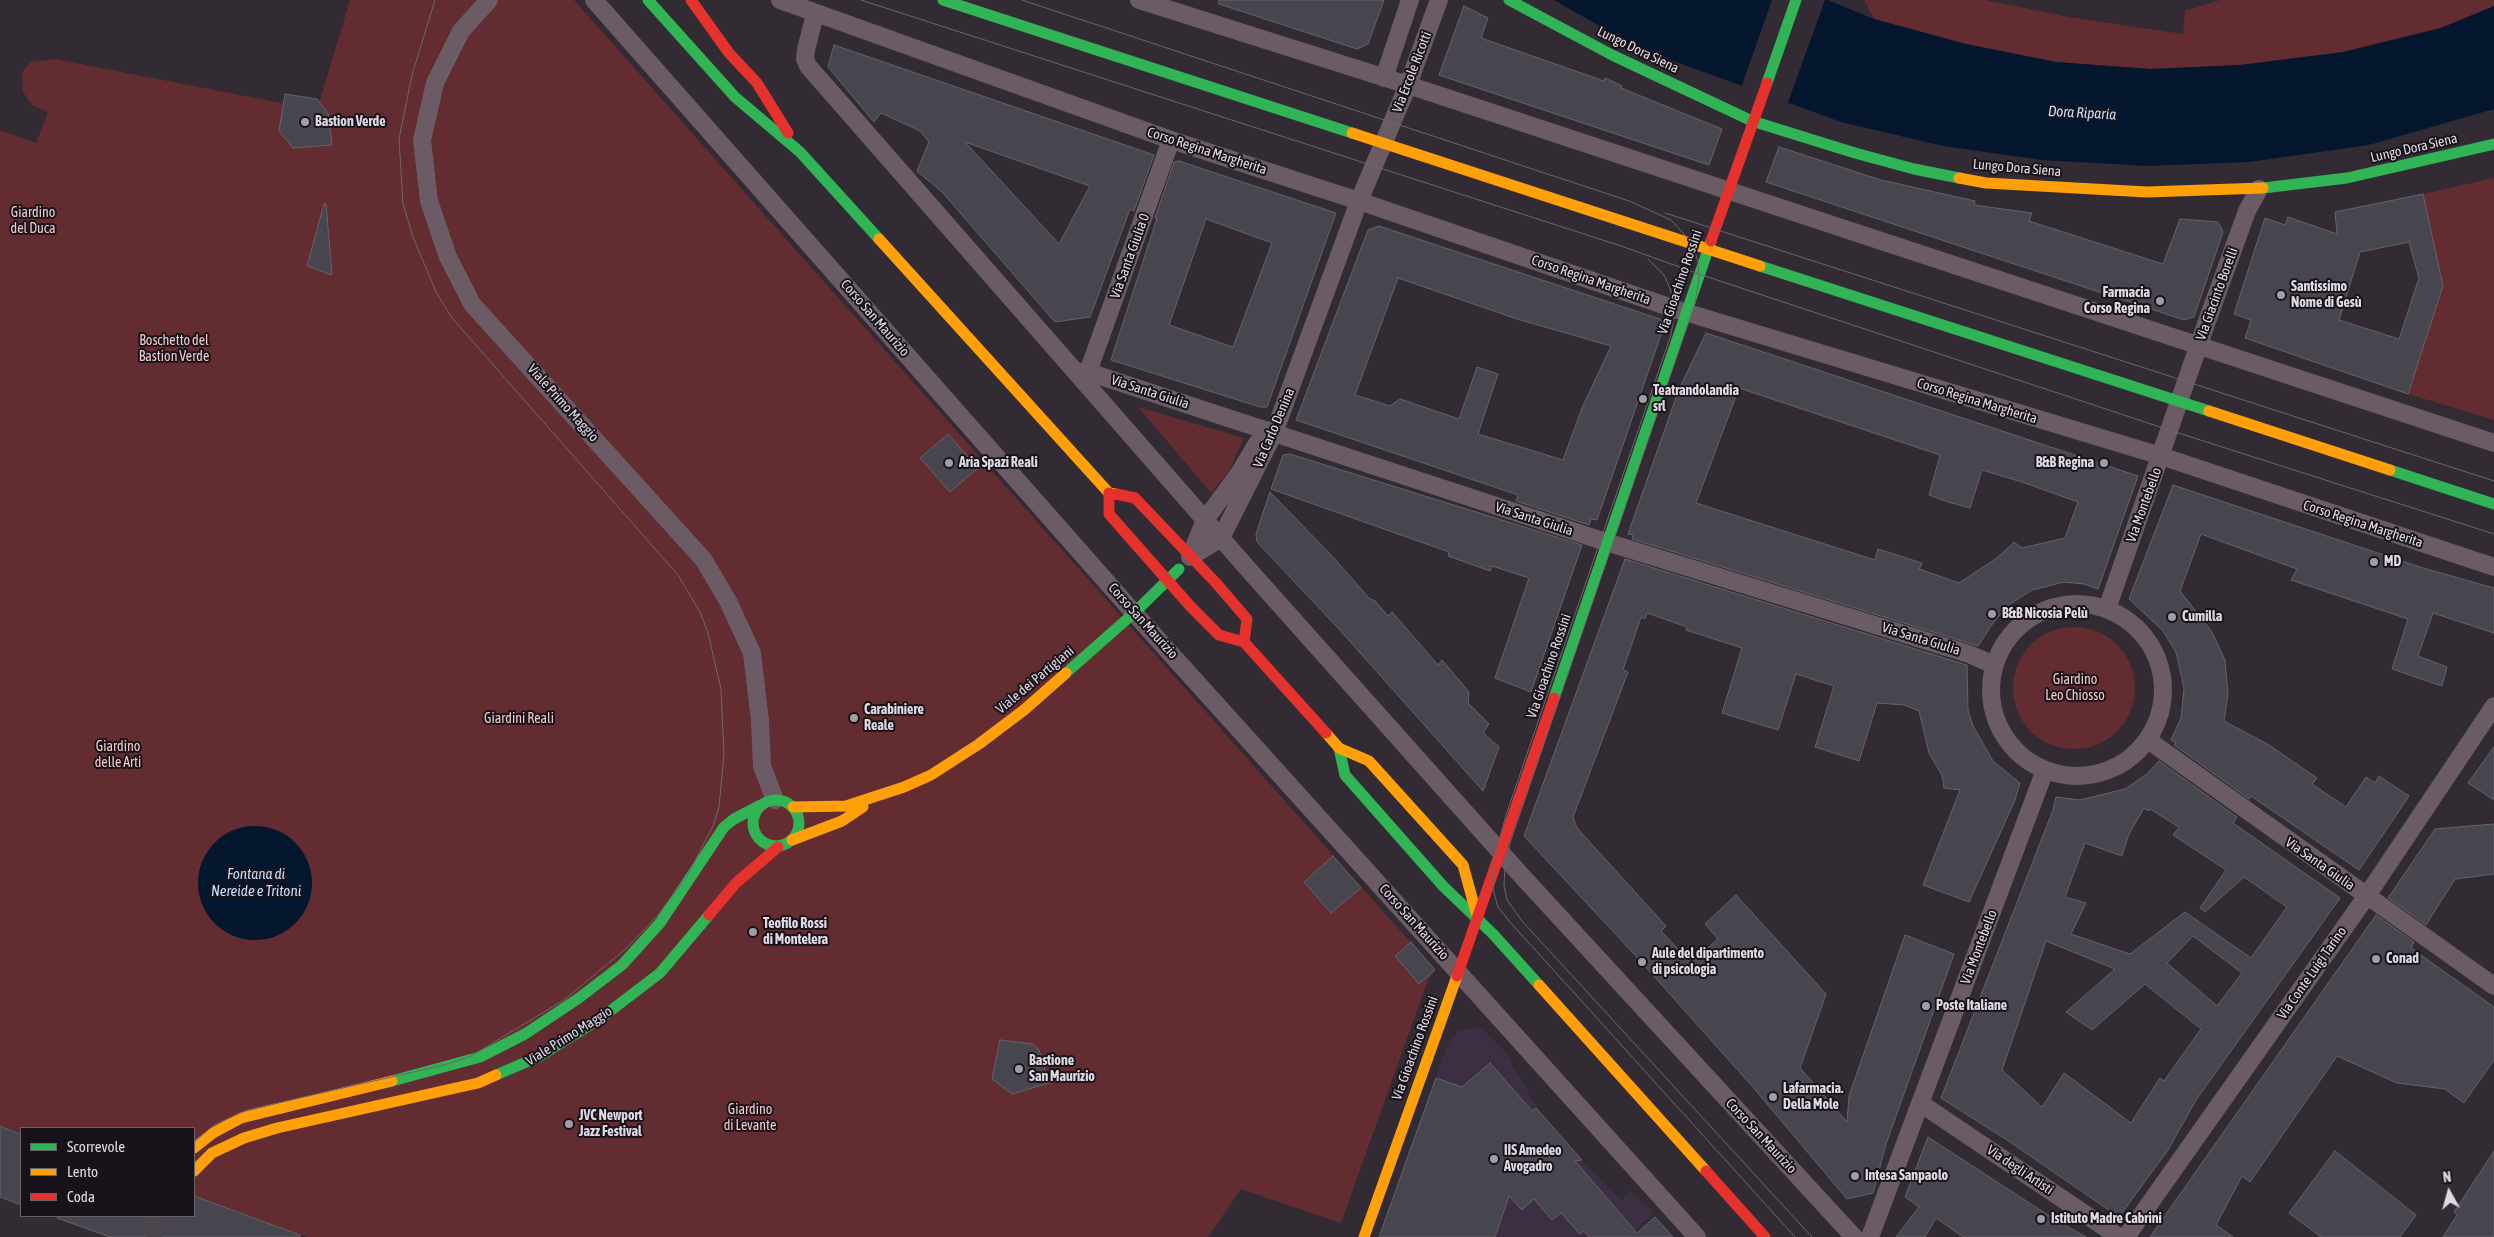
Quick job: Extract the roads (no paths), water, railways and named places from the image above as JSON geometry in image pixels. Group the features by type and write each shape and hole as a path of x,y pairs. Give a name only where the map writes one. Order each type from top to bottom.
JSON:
{"street":[{"name":"Viale Primo Maggio","path":"195,1147 213,1132 241,1118 449,1067 480,1057 525,1034 579,998 622,965 660,923 694,876 706,853 724,827 734,819 768,802 762,766 760,721 752,653 728,601 703,559 472,304 448,257 429,200 422,140 435,83 461,31 489,0"},
{"name":"Corso San Maurizio","path":"594,0 1134,613 1697,1237"},
{"path":"648,0 735,97 800,152 1109,493 1135,498 1190,557 1247,619 1244,642"},
{"path":"691,0 729,52 757,83 800,152"},
{"name":"Corso Regina Margherita","path":"780,0 1171,140 1359,201 1686,313 2161,456 2494,567"},
{"path":"944,0 2494,504"},
{"path":"1139,0 1408,85 2494,443"},
{"name":"Via Ercole Ricotti","path":"1384,78 1410,0"},
{"name":"Via Ercole Ricotti","path":"1384,144 1439,0"},
{"name":"Lungo Dora Siena","path":"1509,0 1612,55 1752,121 1880,160 1986,183 2147,192 2259,189 2347,178 2494,144"},
{"name":"Via Gioachino Rossini","path":"1364,1237 1476,916 1501,852 1606,542 1796,0"},
{"name":"Corso San Maurizio","path":"815,14 806,50 805,58 808,66 1082,372 1205,520 1501,852 1854,1237"},
{"name":"Via Santa Giulia 0","path":"1082,372 1171,140"},
{"name":"Via Carlo Denina","path":"1221,538 1269,432 1359,201 1384,144"},
{"name":"Via Giacinto Borelli","path":"2179,401 2247,211 2259,189"},
{"name":"Via Santa Giulia","path":"1082,372 1606,542 1969,654 1994,665"},
{"name":"Via Montebello","path":"2107,608 2179,401"},
{"name":"Via Carlo Denina","path":"1190,557 1205,520 1269,432"},
{"path":"1109,493 1109,514 1218,635 1244,642 1339,748 1369,761 1463,865 1476,916"},
{"path":"1190,557 1221,538"},
{"name":"Viale dei Partigiani","path":"793,807 846,806 931,775 979,744 1059,680 1134,613 1190,557"},
{"path":"2084,604 2107,608 2129,621 2147,640 2159,662 2163,688 2160,714 2148,740 2118,765 2099,773 2078,776 2045,770 2034,765 2015,750 2001,732 1992,709 1990,686 1994,665 2014,631 2039,612 2061,605 2084,604"},
{"name":"Via Conte Luigi Tarino","path":"2126,1237 2366,896 2494,706"},
{"name":"Via Santa Giulia","path":"2148,740 2494,986"},
{"path":"1339,748 1345,775 1437,880 1476,916 1765,1237"},
{"name":"Via Montebello","path":"1870,1237 2045,770"},
{"name":"Viale dei Partigiani","path":"792,840 842,821 877,796"},
{"path":"768,802 785,802 793,807 797,813 799,828 792,840 778,847 764,844 754,832 753,817 768,802"},
{"name":"Viale Primo Maggio","path":"195,1170 212,1153 244,1138 278,1128 478,1083 538,1057 601,1018 660,973 736,883 778,847"},
{"name":"Via degli Artisti","path":"1920,1103 2119,1237"}],"water":[{"name":"Dora Riparia","path":"1554,0 1828,0 1874,19 1966,44 2056,62 2150,69 2240,65 2343,52 2441,28 2494,6 2494,109 2369,145 2249,162 2148,166 2042,160 1943,146 1841,122 1638,48"},
{"name":"Fontana di Nereide e Tritoni","path":"255,826 277,830 295,843 308,861 312,883 308,905 295,923 277,936 255,940 233,936 215,923 202,905 198,883 202,861 215,843 233,830"}],"tunnel":[{"path":"148,1237 156,1217"}],"tram line":[{"path":"195,1141 214,1125 247,1110 448,1064 471,1056 564,1000 627,948 657,916 687,876 713,826 719,807 724,754 721,689 708,633 700,612 678,575 452,318 436,292 413,237 403,204 399,139 412,75 435,0"},
{"path":"861,0 1621,246 1699,274 2169,430 2494,534"},
{"path":"1022,0 1629,201 1671,220 1692,243 1698,262 1699,278 1695,303 1510,843 1505,866 1504,886 1507,900 1522,921 1812,1237"},
{"path":"1665,213 2494,481"},
{"path":"1648,259 1664,275 1670,288 1675,309 1671,335 1506,815 1493,864 1492,885 1498,907 1510,922 1795,1237"}],"place":[{"name":"Bastion Verde","path":"305,122"},
{"name":"Santissimo Nome di Gesù","path":"2281,295"},
{"name":"Farmacia Corso Regina","path":"2160,301"},
{"name":"Teatrandolandia srl","path":"1643,399"},
{"name":"Aria Spazi Reali","path":"949,463"},
{"name":"B&B Regina","path":"2104,463"},
{"name":"MD","path":"2374,562"},
{"name":"B&B Nicosia Pelù","path":"1992,614"},
{"name":"Cumilla","path":"2172,617"},
{"name":"Carabiniere Reale","path":"854,718"},
{"name":"Teofilo Rossi di Montelera","path":"753,932"},
{"name":"Conad","path":"2376,959"},
{"name":"Aule del dipartimento di psicologia","path":"1642,962"},
{"name":"Poste Italiane","path":"1926,1006"},
{"name":"Bastione San Maurizio","path":"1019,1069"},
{"name":"Lafarmacia. Della Mole","path":"1773,1097"},
{"name":"JVC Newport Jazz Festival","path":"569,1124"},
{"name":"IIS Amedeo Avogadro","path":"1494,1159"},
{"name":"Intesa Sanpaolo","path":"1855,1176"},
{"name":"Istituto Madre Cabrini","path":"2041,1219"}],"park label":[{"name":"Giardino del Duca","path":"33,222"},
{"name":"Boschetto del Bastion Verde","path":"174,350"},
{"name":"Giardino Leo Chiosso","path":"2075,688"},
{"name":"Giardini Reali","path":"519,719"},
{"name":"Giardino delle Arti","path":"118,756"},
{"name":"Giardino di Levante","path":"750,1118"}]}
